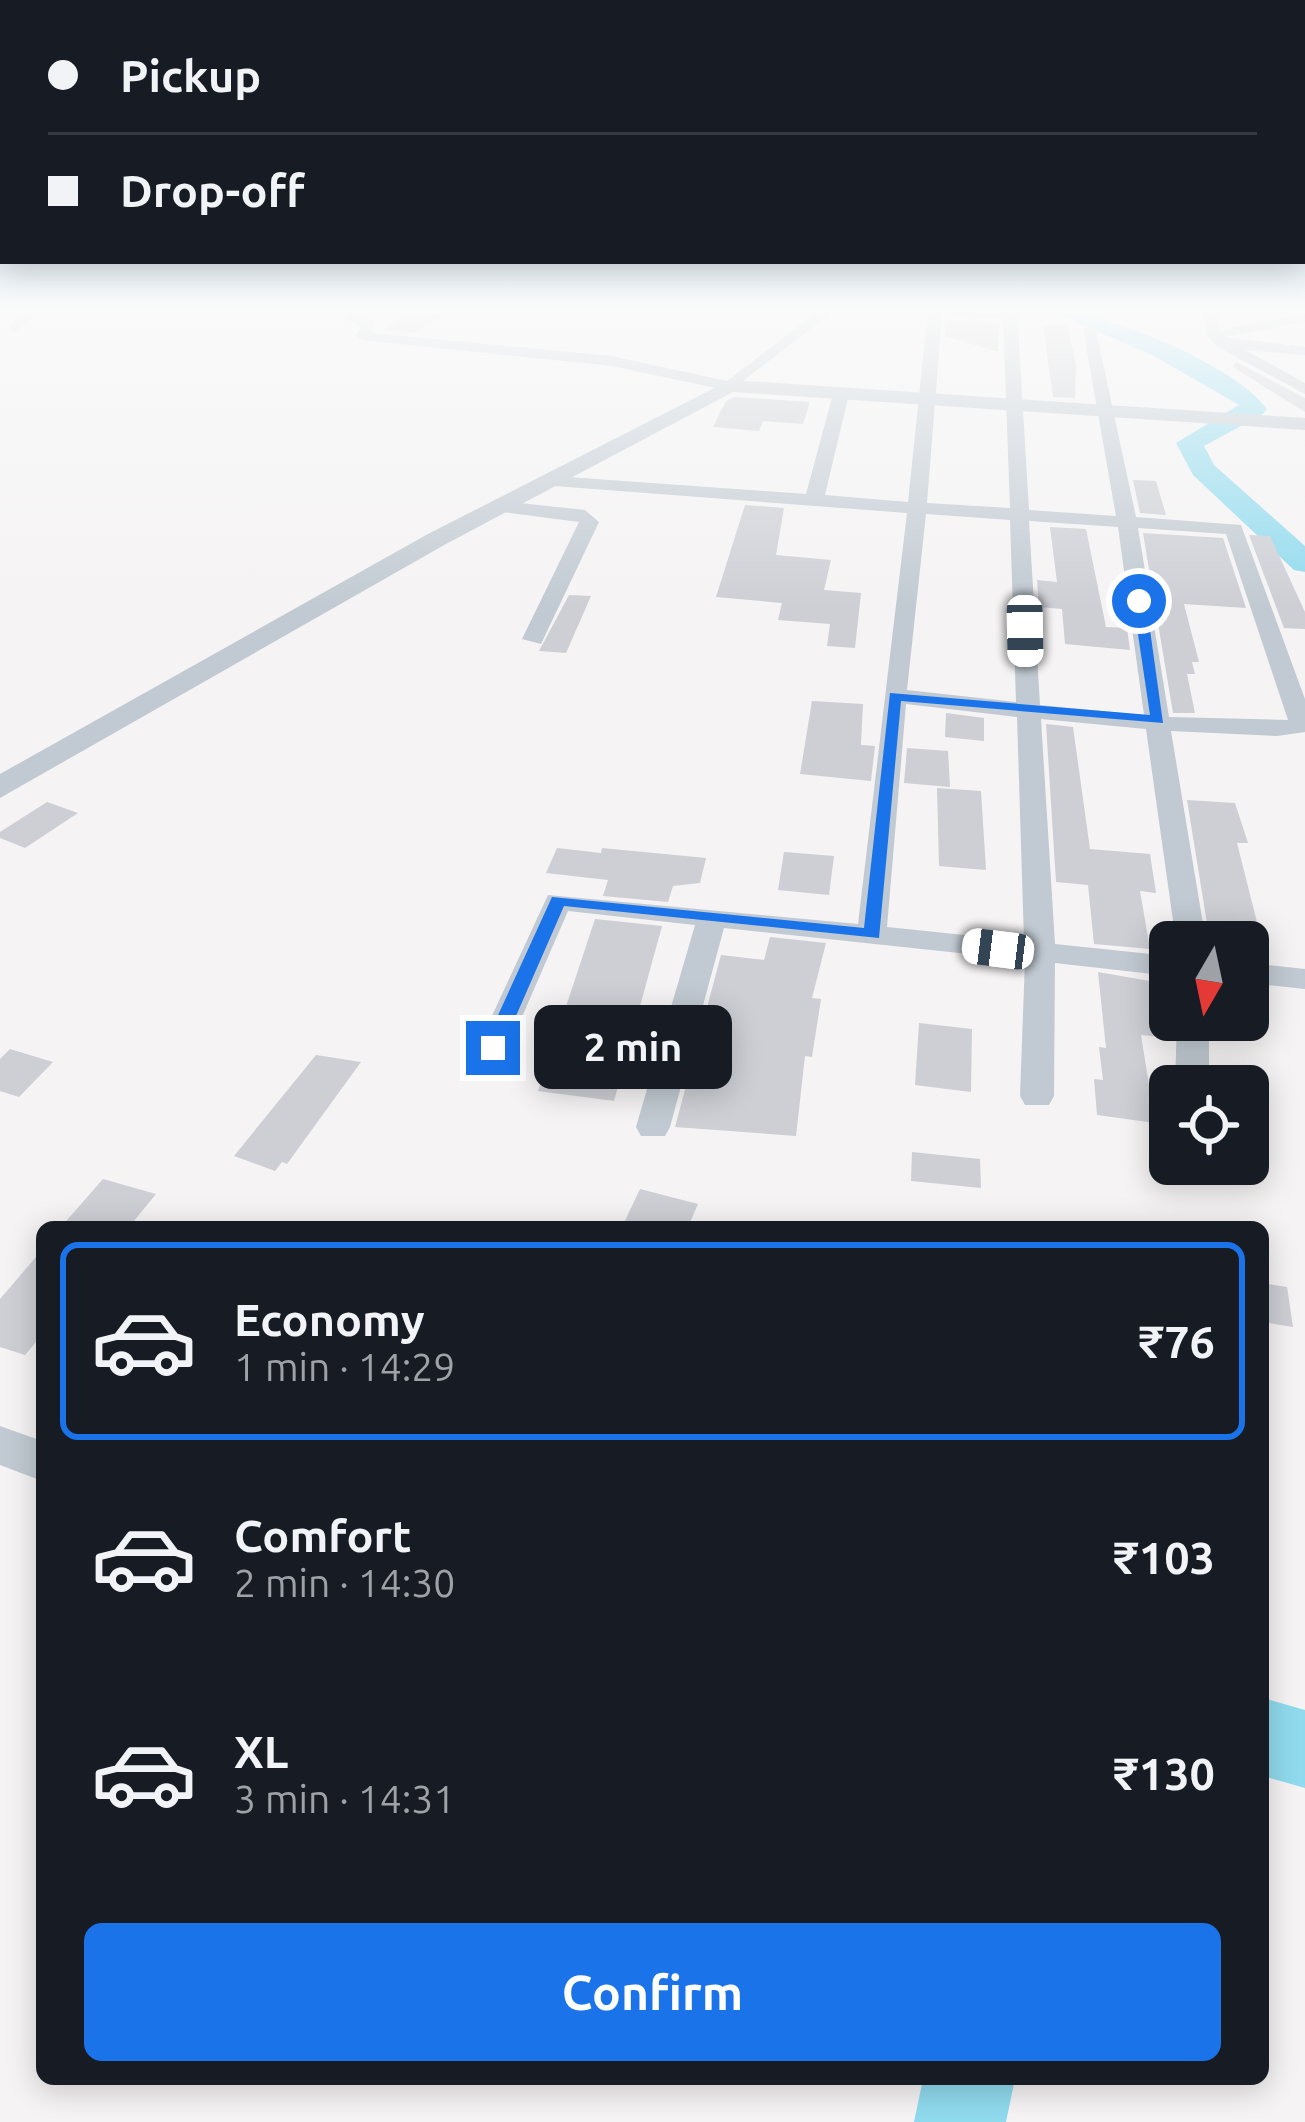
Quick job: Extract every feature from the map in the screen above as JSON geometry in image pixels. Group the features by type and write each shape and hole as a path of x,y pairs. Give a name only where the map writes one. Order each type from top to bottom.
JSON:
{"street":[{"path":"0,788 501,507 687,409"},
{"path":"814,500 838,409"},
{"path":"872,934 925,409"},
{"path":"1014,409 1040,953 1037,1096"},
{"path":"1067,409 1294,423"},
{"path":"1106,409 1188,921"},
{"path":"554,481 1234,529 1302,725 1280,731 895,696"},
{"path":"501,507 585,516 589,522 533,639"},
{"path":"493,1048 558,901 1149,963"},
{"path":"653,1127 712,917"},
{"path":"1269,975 1305,979"},
{"path":"0,1445 36,1459"}],"building":[{"path":"722,409 808,409 803,424 763,421 759,431 713,427"},
{"path":"1133,480 1156,481 1166,515 1140,513"},
{"path":"745,505 784,508 776,555 831,560 824,590 861,593 855,648 827,646 830,624 778,620 782,603 716,597"},
{"path":"1050,527 1086,529 1106,627 1127,628 1130,650 1065,644 1062,609 1039,607 1037,580 1057,582"},
{"path":"1143,533 1223,538 1246,608 1184,604 1199,662 1192,662 1195,674 1187,674 1195,713 1173,713"},
{"path":"1249,535 1270,536 1305,612 1305,629 1284,628"},
{"path":"569,595 591,596 566,653 539,651"},
{"path":"812,701 863,704 861,745 875,746 871,781 800,774"},
{"path":"946,713 984,718 984,741 945,737"},
{"path":"1046,724 1073,727 1090,849 1150,854 1156,893 1140,891 1149,949 1094,944 1088,885 1056,882"},
{"path":"907,748 948,751 950,787 904,783"},
{"path":"937,788 981,791 986,870 939,866"},
{"path":"1187,800 1235,803 1248,843 1237,843 1257,921 1207,921"},
{"path":"47,802 78,813 25,848 0,838 0,832"},
{"path":"557,848 706,858 700,883 673,886 668,902 603,896 608,880 546,873"},
{"path":"784,852 834,856 829,895 778,890"},
{"path":"595,919 662,926 614,1101 538,1091"},
{"path":"770,937 826,943 812,998 821,999 812,1057 805,1056 796,1136 675,1127 721,955 764,960"},
{"path":"1098,972 1149,981 1149,1036 1141,1035 1149,1122 1097,1115 1094,1079 1103,1080 1099,1047 1106,1048"},
{"path":"919,1023 972,1029 971,1092 915,1085"},
{"path":"10,1049 53,1062 19,1097 0,1091 0,1059"},
{"path":"316,1055 361,1062 287,1164 282,1162 275,1171 234,1156"},
{"path":"912,1152 980,1159 981,1188 911,1181"},
{"path":"103,1179 156,1194 134,1221 66,1221"},
{"path":"640,1189 698,1204 691,1221 625,1221"},
{"path":"36,1257 36,1342 25,1355 0,1347 0,1299"},
{"path":"1269,1284 1287,1287 1293,1327 1269,1323"}],"waterway":[{"path":"1254,409 1189,443 1203,469 1305,563"},
{"path":"1269,1739 1305,1749"},
{"path":"960,2122 968,2085"}],"route":[{"path":"493,1048 558,901 872,934 895,696 1158,720 1139,601"}]}
